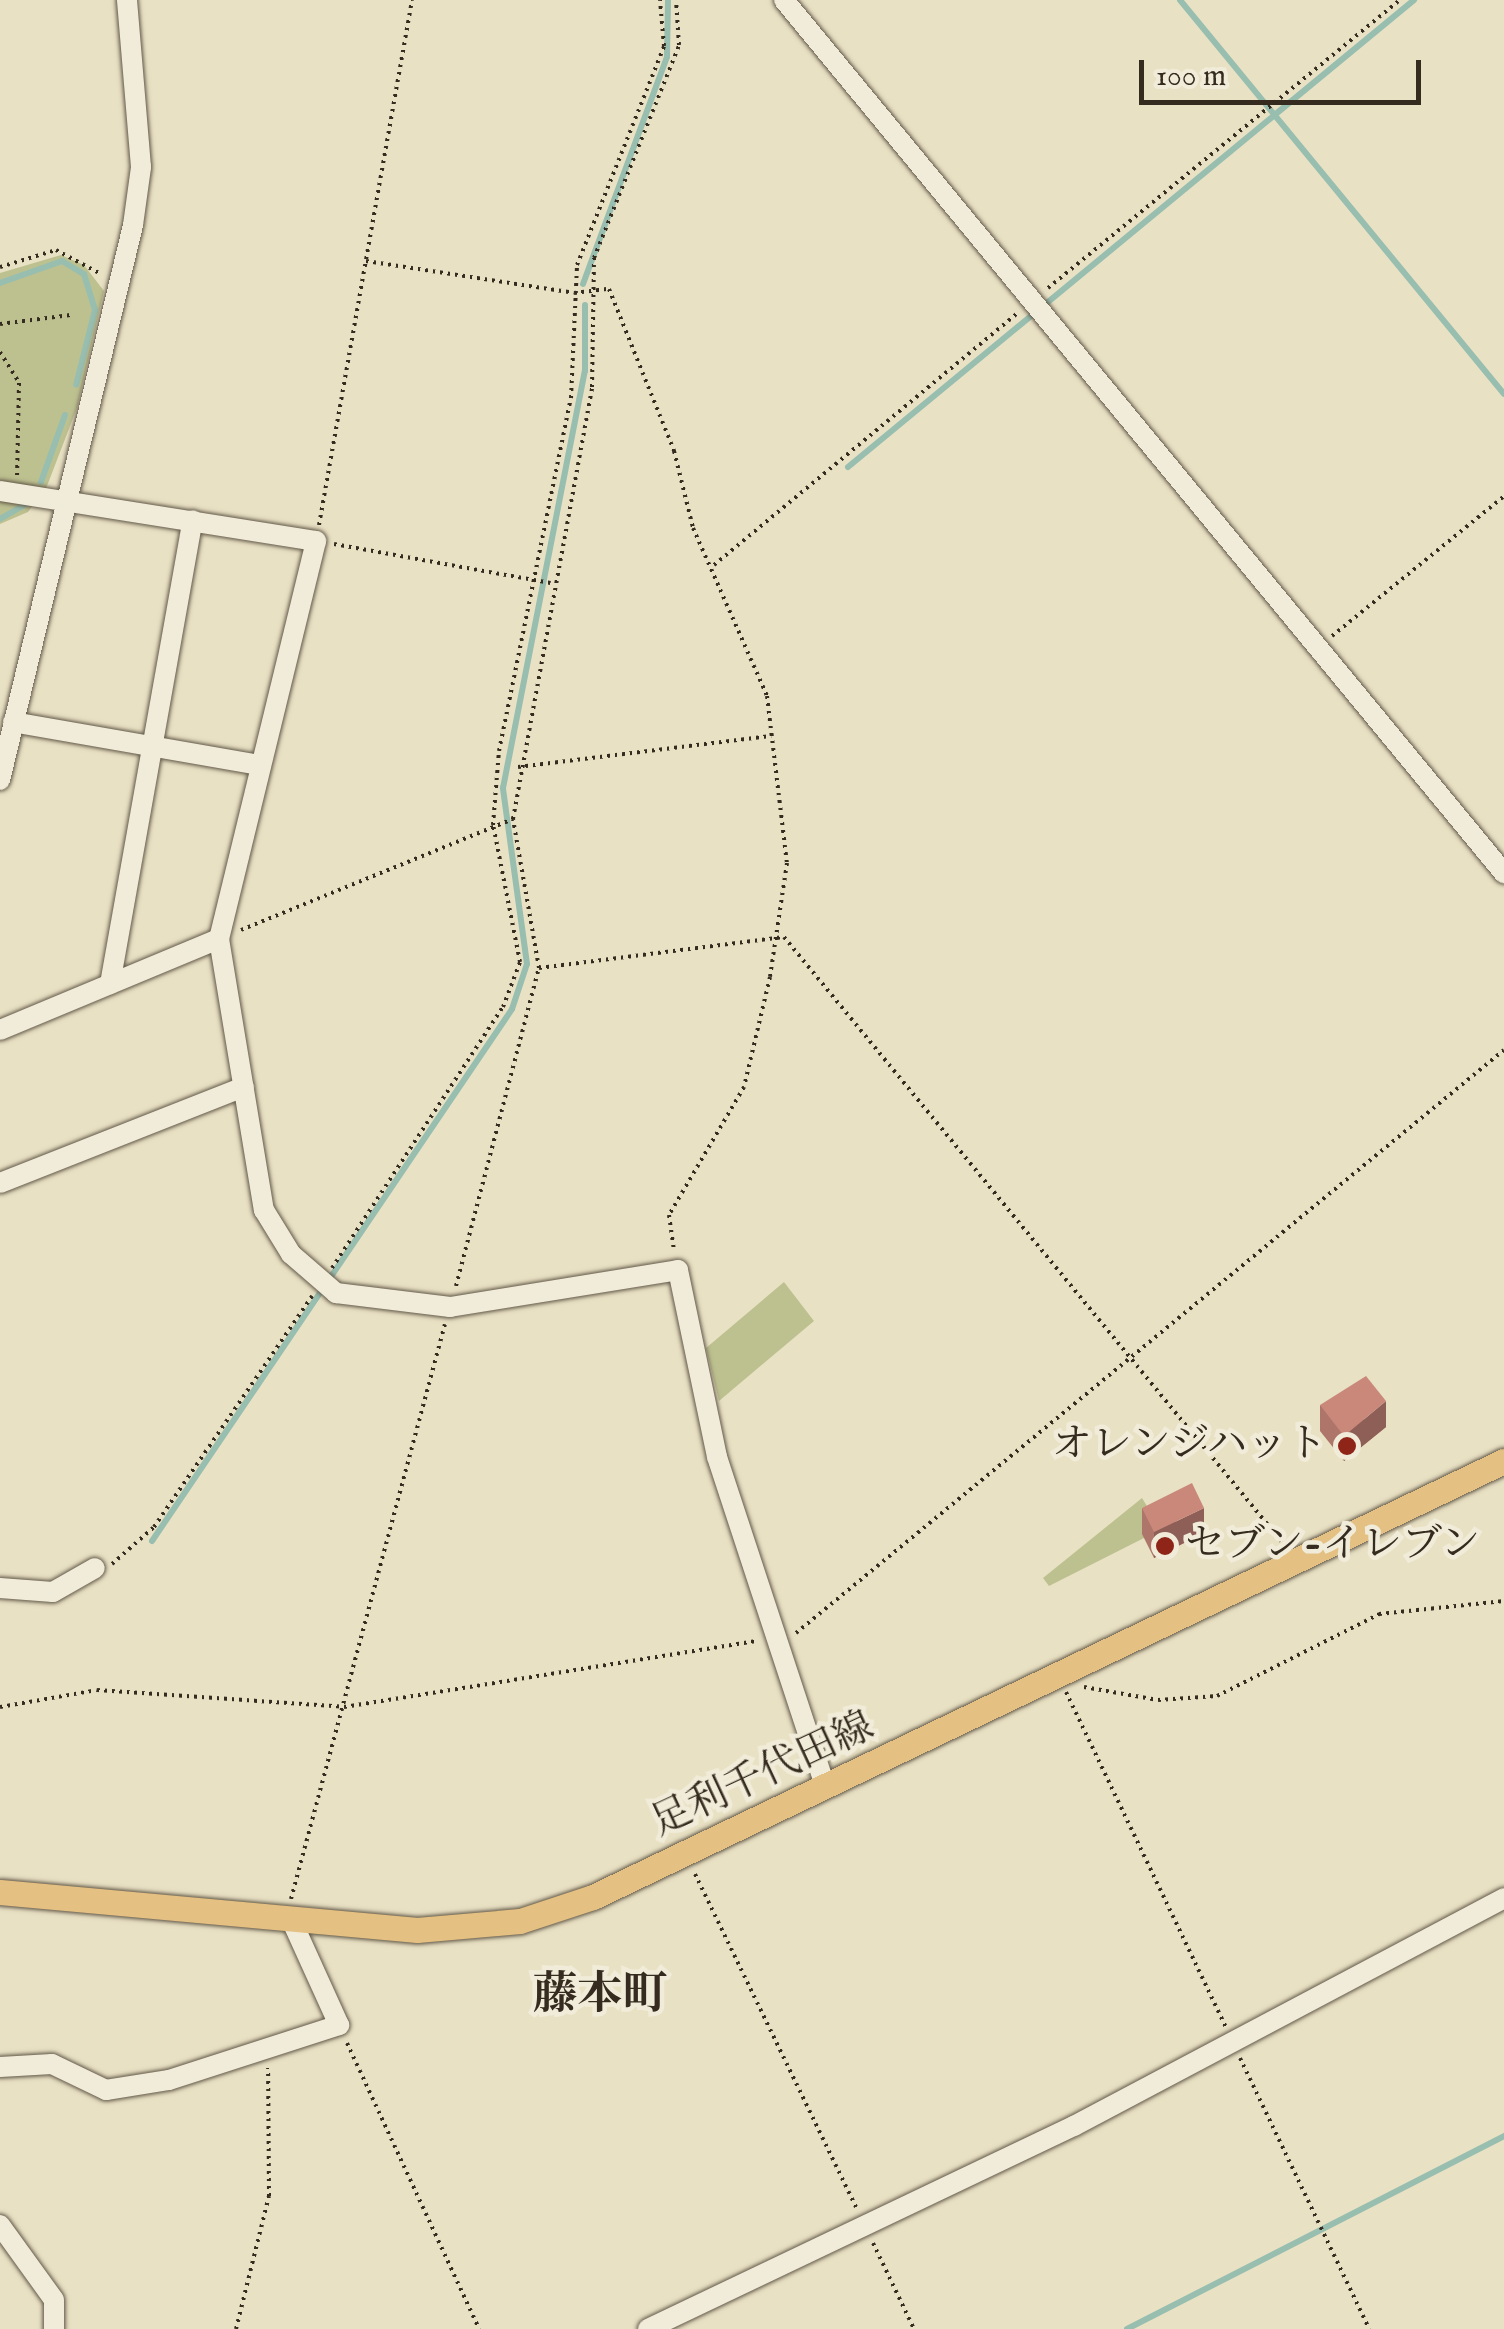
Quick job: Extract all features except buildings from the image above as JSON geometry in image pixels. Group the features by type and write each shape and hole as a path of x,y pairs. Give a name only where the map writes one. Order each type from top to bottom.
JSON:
{"main road":[{"name":"足利千代田線","path":"0,1892 417,1930 504,1924 593,1898 1061,1682 1504,1461"}],"street":[{"path":"0,780 141,168 127,0"},
{"path":"784,0 1504,874"},
{"path":"7,490 67,496 316,541 218,939 264,1210 320,1285 450,1307 678,1270 717,1458 826,1788"},
{"path":"110,984 149,747 193,520"},
{"path":"13,722 260,765"},
{"path":"0,1030 218,939"},
{"path":"0,1182 244,1087"},
{"path":"0,1588 53,1592 95,1568"},
{"path":"648,2329 1233,2042 1504,1898"},
{"path":"0,2066 52,2064 106,2090 339,2026 291,1919"},
{"path":"0,2225 54,2300 54,2329"}],"path":[{"path":"412,0 316,541 551,583"},
{"path":"95,1568 154,1527 503,1007 520,962 494,826 532,580 576,369 574,293 664,46 660,0"},
{"path":"291,1919 539,968 513,819 518,766 592,387 594,258 679,46 676,0"},
{"path":"714,565 1400,0"},
{"path":"0,267 56,250 116,287"},
{"path":"366,261 574,293 609,289 767,696 787,863 744,1086 669,1215 678,1270"},
{"path":"0,324 70,316"},
{"path":"0,352 19,383 24,438 7,490"},
{"path":"1317,649 1504,496"},
{"path":"518,766 771,734"},
{"path":"218,939 513,819"},
{"path":"539,968 784,937 1296,1562"},
{"path":"0,1707 98,1690 344,1708 800,1632 1504,1050"},
{"path":"1061,1682 1158,1700 1216,1696 1379,1614 1504,1601"},
{"path":"1061,1682 1369,2329"},
{"path":"686,1854 914,2329"},
{"path":"339,2026 479,2329"},
{"path":"236,2329 268,2196 265,2049"}],"green space":[{"path":"61,255 84,265 104,291 77,408 47,486 28,512 0,524 0,273"},
{"path":"784,1282 814,1321 719,1401 706,1348"},
{"path":"1142,1498 1158,1524 1144,1538 1049,1586 1043,1578"}],"waterway":[{"path":"583,284 667,57 668,0"},
{"path":"1180,0 1504,394"},
{"path":"848,467 1414,0"},
{"path":"0,283 62,261 84,274 95,310 76,385"},
{"path":"152,1541 512,1009 527,964 503,788 585,371 585,305"},
{"path":"41,482 65,415"},
{"path":"0,519 29,502"},
{"path":"1127,2329 1504,2136"}],"place":[{"name":"オレンジハット","path":"1347,1446"},
{"name":"セブン-イレブン","path":"1165,1546"}],"district":[{"name":"藤本町","path":"600,1996"}]}
